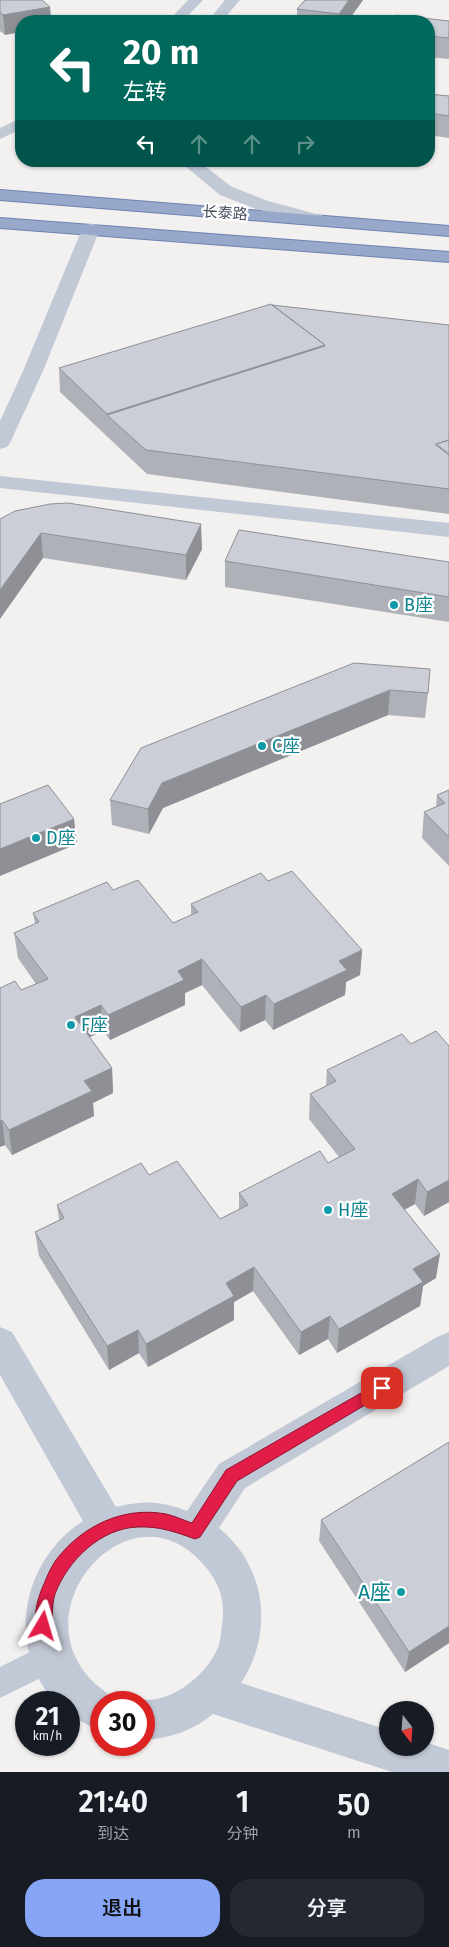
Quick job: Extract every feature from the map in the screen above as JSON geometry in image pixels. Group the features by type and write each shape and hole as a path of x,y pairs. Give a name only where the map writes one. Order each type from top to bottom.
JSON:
{"highway":[{"name":"长泰路","path":"0,195 449,230"},
{"name":"长泰路","path":"0,223 449,257"}],"street":[{"path":"181,15 196,0"},
{"path":"219,15 233,0"},
{"path":"0,134 15,126"},
{"path":"195,167 226,191 262,205 318,220"},
{"path":"0,443 33,371 91,229"},
{"path":"0,482 449,530"},
{"path":"0,1343 107,1527"},
{"path":"195,1532 232,1476 449,1348"},
{"path":"90,1707 64,1684 48,1658 43,1626 47,1595 60,1567 81,1543 107,1527 137,1519 167,1522 195,1532 218,1551 235,1576 243,1605 241,1637 230,1668 209,1693 182,1712 155,1719"},
{"path":"209,1693 449,1770"}],"lane":[{"path":"0,1683 48,1658"}],"building":[{"path":"0,0 42,0 50,7 3,15 0,12"},
{"path":"305,0 349,0 339,14 297,9"},
{"path":"435,19 449,21 449,38 435,37"},
{"path":"435,95 449,96 449,116 435,114"},
{"path":"271,304 325,345 107,414 59,368"},
{"path":"272,305 449,325 449,440 436,445 449,455 449,489 146,450 107,415 325,346"},
{"path":"449,440 449,454 436,444"},
{"path":"68,503 201,524 186,555 41,533 0,590 0,519 15,511 50,504"},
{"path":"239,530 449,562 449,597 225,561"},
{"path":"354,663 430,669 428,693 390,690 162,783 148,809 110,800 141,748"},
{"path":"48,785 74,819 0,849 0,804"},
{"path":"449,790 449,837 424,812 445,803 437,795"},
{"name":"F座","path":"292,871 362,950 339,961 347,970 274,1004 266,995 241,1007 202,959 178,971 184,980 108,1015 101,1005 75,1017 112,1068 84,1081 92,1091 9,1130 2,1120 0,1121 0,988 15,981 21,990 48,979 14,933 39,922 33,913 107,882 113,890 138,880 173,923 198,912 191,904 261,873 268,881"},
{"name":"H座","path":"436,1031 449,1046 449,1180 427,1192 418,1179 392,1194 440,1254 413,1269 423,1282 339,1329 330,1316 301,1332 254,1267 226,1283 234,1296 146,1344 138,1330 107,1346 35,1232 64,1218 57,1205 141,1163 149,1175 177,1161 220,1219 248,1205 239,1193 320,1151 328,1163 355,1149 310,1094 336,1081 327,1070 402,1034 411,1044"},
{"name":"A座","path":"449,1442 449,1626 409,1652 321,1520"}],"place":[{"name":"B座","path":"394,605"},
{"name":"C座","path":"262,746"},
{"name":"D座","path":"36,838"},
{"name":"F座","path":"71,1025"},
{"name":"H座","path":"328,1210"},
{"name":"A座","path":"401,1592"}],"route":[{"path":"43,1626 47,1595 60,1567 81,1543 107,1527 137,1519 167,1522 195,1532 232,1476 382,1388"}]}
